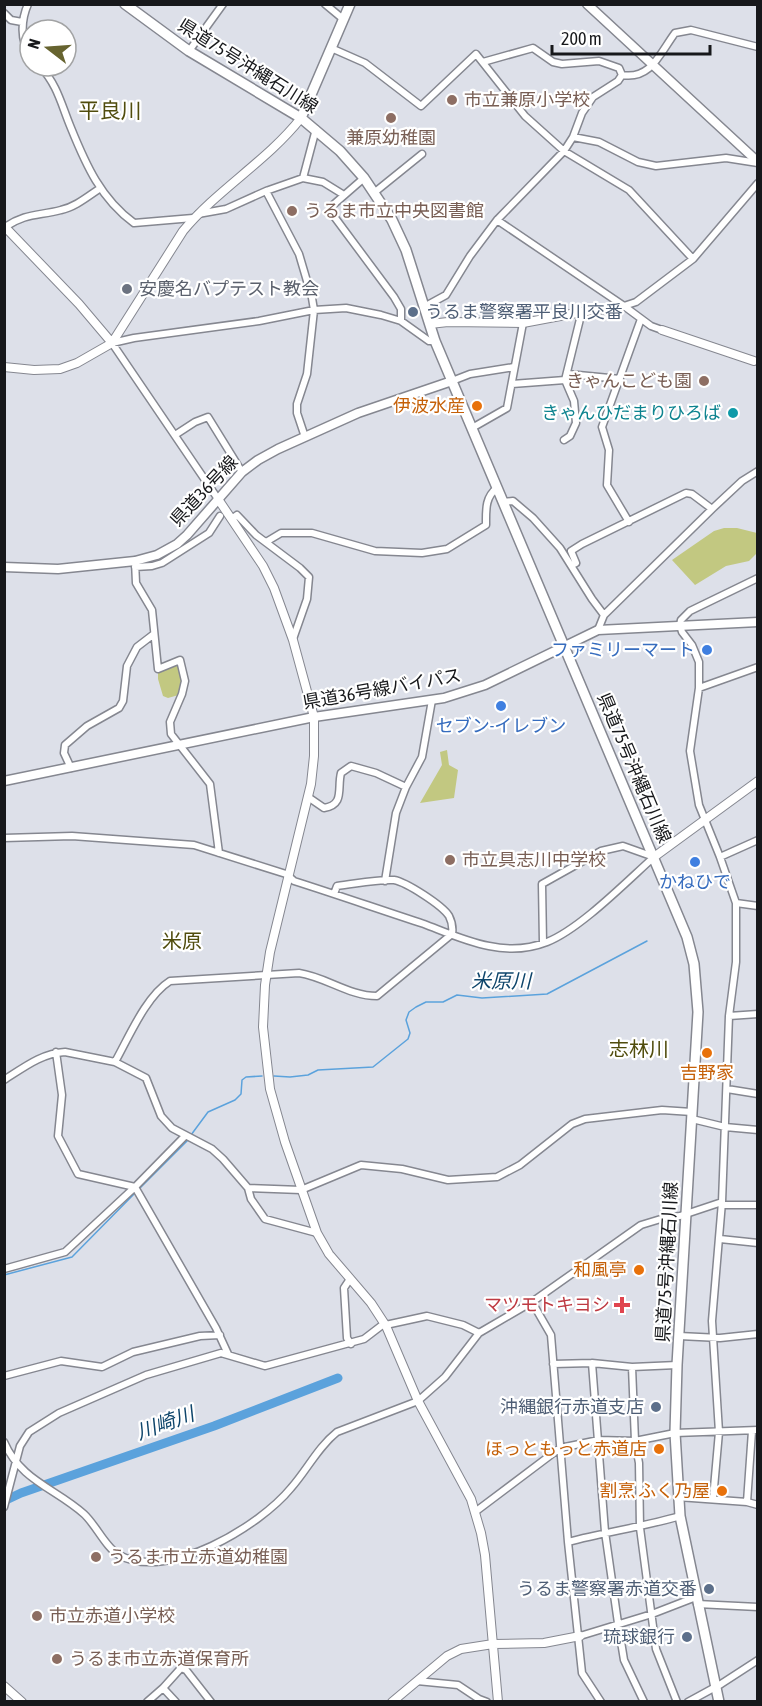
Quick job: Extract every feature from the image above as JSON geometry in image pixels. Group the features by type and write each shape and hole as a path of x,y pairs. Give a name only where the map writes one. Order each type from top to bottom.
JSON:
{"main road":[{"name":"県道75号沖縄石川線","path":"125,4 189,51 301,117 316,129 364,178 392,220 406,250 435,340 687,938 694,964 698,1012 675,1433 680,1516 719,1701"},
{"path":"301,117 350,4"},
{"path":"586,4 758,162"},
{"name":"県道36号線","path":"4,567 58,569 135,564 177,544 243,472 267,454 358,413 452,381"},
{"name":"県道36号線バイパス","path":"4,781 314,717 432,700 458,694 485,685 598,630 758,622"}],"street":[{"path":"189,51 223,4"},
{"path":"325,4 343,19"},
{"path":"4,13 11,20 18,21"},
{"path":"622,75 633,77 646,72 675,33 691,30 758,47"},
{"path":"331,48 365,63 421,106 476,54 525,116 564,151 629,190 693,259"},
{"path":"483,62 533,48 552,62 562,64 599,61 619,68 622,75"},
{"path":"424,307 446,295 470,256 497,220 564,151 573,137 582,113 593,97 618,81 622,75"},
{"path":"49,78 55,85 71,128 99,189 117,210 134,223 195,216 226,209 303,178 323,182 344,195"},
{"path":"112,343 172,246 195,216 253,167 301,117"},
{"path":"303,178 316,129"},
{"path":"573,137 599,142 638,162 656,166 726,158 758,162"},
{"path":"375,192 422,154"},
{"path":"364,178 330,211 394,297 401,309 401,321"},
{"path":"430,324 523,322 592,310 605,310 636,302 693,259 758,183"},
{"path":"99,189 78,203 62,210 20,217 5,226 79,304 112,343 256,554 272,582 293,640 314,717 314,756 308,797 266,974 263,1014 267,1071 275,1109 317,1233 329,1254 371,1303 386,1326 418,1401 464,1485 475,1512 485,1555 498,1701"},
{"path":"266,191 299,254 314,310 307,374 297,404 297,413 305,436"},
{"path":"497,220 641,319 662,330 756,362"},
{"path":"4,367 34,370 60,369 77,363 112,343 259,321 314,310 346,308 381,315 401,321 429,341 435,340"},
{"path":"564,440 570,436 576,423 574,400 567,376 580,312"},
{"path":"629,522 607,486 609,450 602,427 641,319"},
{"path":"472,428 507,408 523,322"},
{"path":"452,381 471,374 514,367"},
{"path":"512,384 567,376 620,379"},
{"path":"175,435 195,422 208,417 243,472"},
{"path":"598,630 604,615 712,509 742,481 758,471"},
{"path":"266,542 281,533 312,533 375,551 422,553 447,549 486,525 490,493 497,488"},
{"path":"572,565 576,563 571,551 582,544 686,493 692,494 712,509"},
{"path":"503,502 513,501 560,548 604,615"},
{"path":"233,519 237,515 256,535 309,577 307,598 293,640"},
{"path":"219,853 210,784 171,734 170,722 185,681 180,660 158,669 152,610 136,583 135,564 152,566 162,563 210,533 220,516"},
{"path":"198,523 210,533"},
{"path":"713,1499 719,1432 712,1321 720,1239 729,1016 736,962 736,903 699,805 690,751 699,688 699,662 680,625 681,620 690,611 758,578"},
{"path":"71,768 64,753 65,745 87,726 119,708 123,701 127,666 136,647 154,634"},
{"path":"699,688 758,668"},
{"path":"385,881 396,813 406,787 422,757 432,700"},
{"path":"308,797 324,808 335,804 340,796 341,773 351,766 376,773 406,787"},
{"path":"4,838 72,836 194,845 476,943 518,948 543,943 557,937 580,921 654,857 758,782"},
{"path":"720,857 758,840"},
{"path":"543,943 542,884 602,851 624,846 654,857"},
{"path":"115,1062 149,1001 170,981 299,973 308,974 359,994 377,996 452,934 453,928 448,914 402,882 385,881 337,886 334,894"},
{"path":"736,903 758,906"},
{"path":"729,1016 758,1014"},
{"path":"56,1052 62,1095 58,1136 78,1174 136,1190 220,1335 228,1353"},
{"path":"4,1080 35,1061 56,1052 115,1062 146,1078 161,1116 172,1128 212,1149 223,1159 248,1188 251,1199 265,1219 317,1233"},
{"path":"727,1089 758,1094"},
{"path":"248,1188 301,1190 361,1165 402,1169 448,1180 496,1177 520,1165 572,1124 585,1119 662,1110 692,1115 725,1127 758,1130"},
{"path":"4,1269 65,1252 136,1190 188,1137"},
{"path":"4,1442 15,1462 28,1476 70,1502 92,1521 115,1553 139,1562 175,1560 224,1541 267,1512 291,1489 328,1439 337,1432 418,1401 445,1377 479,1334 532,1302 641,1225 664,1218 686,1215 722,1203 758,1205"},
{"path":"720,1239 758,1243"},
{"path":"350,1279 344,1288 347,1338 351,1344"},
{"path":"532,1302 551,1335 568,1542 580,1636 582,1672 601,1701"},
{"path":"4,1507 20,1446 29,1432 59,1413 146,1375 221,1353 228,1353 265,1366 364,1340 381,1326 427,1316 463,1325 479,1334"},
{"path":"679,1336 720,1338 758,1334"},
{"path":"4,1376 61,1361 102,1367 133,1352 200,1336 220,1335"},
{"path":"553,1364 592,1363 632,1367 677,1365"},
{"path":"592,1363 605,1532 618,1623 624,1660 644,1701"},
{"path":"632,1367 635,1441 639,1463 640,1528 656,1649 677,1701"},
{"path":"475,1512 560,1448 599,1440 635,1441 675,1433 755,1430 747,1502"},
{"path":"678,1497 747,1502 758,1505"},
{"path":"568,1542 605,1532 640,1528 680,1516"},
{"path":"392,1701 454,1652 470,1646 544,1643 580,1636 697,1600 758,1607"},
{"path":"688,1701 758,1660"},
{"path":"147,1701 164,1688 181,1668 186,1670 211,1701"},
{"path":"417,1681 458,1685 479,1699 487,1701"},
{"path":"4,1686 22,1701"},
{"path":"164,1688 176,1701"}],"green space":[{"path":"737,528 757,533 757,553 749,561 726,566 695,585 672,560 714,531"},
{"path":"180,660 185,681 182,694 168,698 163,696 158,679 158,669"},
{"path":"447,750 449,765 458,770 454,798 420,803 442,765 440,752"}],"waterway":[{"name":"米原川","path":"274,1076 290,1077 308,1075 318,1070 373,1067 408,1039 410,1033 406,1020 409,1012 426,1002 443,1002 457,995 482,998 547,994 647,941"},
{"name":"米原川","path":"191,1135 208,1112 235,1100 241,1094 242,1080 246,1077 262,1076"},
{"name":"米原川","path":"139,1189 189,1139"},
{"name":"米原川","path":"4,1275 72,1257 136,1192"},
{"name":"川崎川","path":"4,1501 21,1493 214,1426 338,1378"}],"place":[{"name":"市立兼原小学校","path":"452,100"},
{"name":"兼原幼稚園","path":"391,118"},
{"name":"うるま市立中央図書館","path":"292,211"},
{"name":"安慶名バプテスト教会","path":"127,289"},
{"name":"うるま警察署平良川交番","path":"413,312"},
{"name":"きゃんこども園","path":"704,381"},
{"name":"伊波水産","path":"477,406"},
{"name":"きゃんひだまりひろば","path":"733,413"},
{"name":"ファミリーマート","path":"707,650"},
{"name":"セブン-イレブン","path":"501,706"},
{"name":"市立具志川中学校","path":"450,860"},
{"name":"かねひで","path":"695,862"},
{"name":"吉野家","path":"707,1053"},
{"name":"和風亭","path":"639,1270"},
{"name":"マツモトキヨシ","path":"622,1305"},
{"name":"沖縄銀行赤道支店","path":"656,1407"},
{"name":"ほっともっと赤道店","path":"659,1449"},
{"name":"割烹 ふく乃屋","path":"722,1491"},
{"name":"うるま市立赤道幼稚園","path":"96,1557"},
{"name":"うるま警察署赤道交番","path":"709,1589"},
{"name":"市立赤道小学校","path":"37,1616"},
{"name":"琉球銀行","path":"687,1637"},
{"name":"うるま市立赤道保育所","path":"57,1659"}],"district":[{"name":"平良川","path":"110,111"},
{"name":"米原","path":"182,941"},
{"name":"志林川","path":"639,1049"}]}
